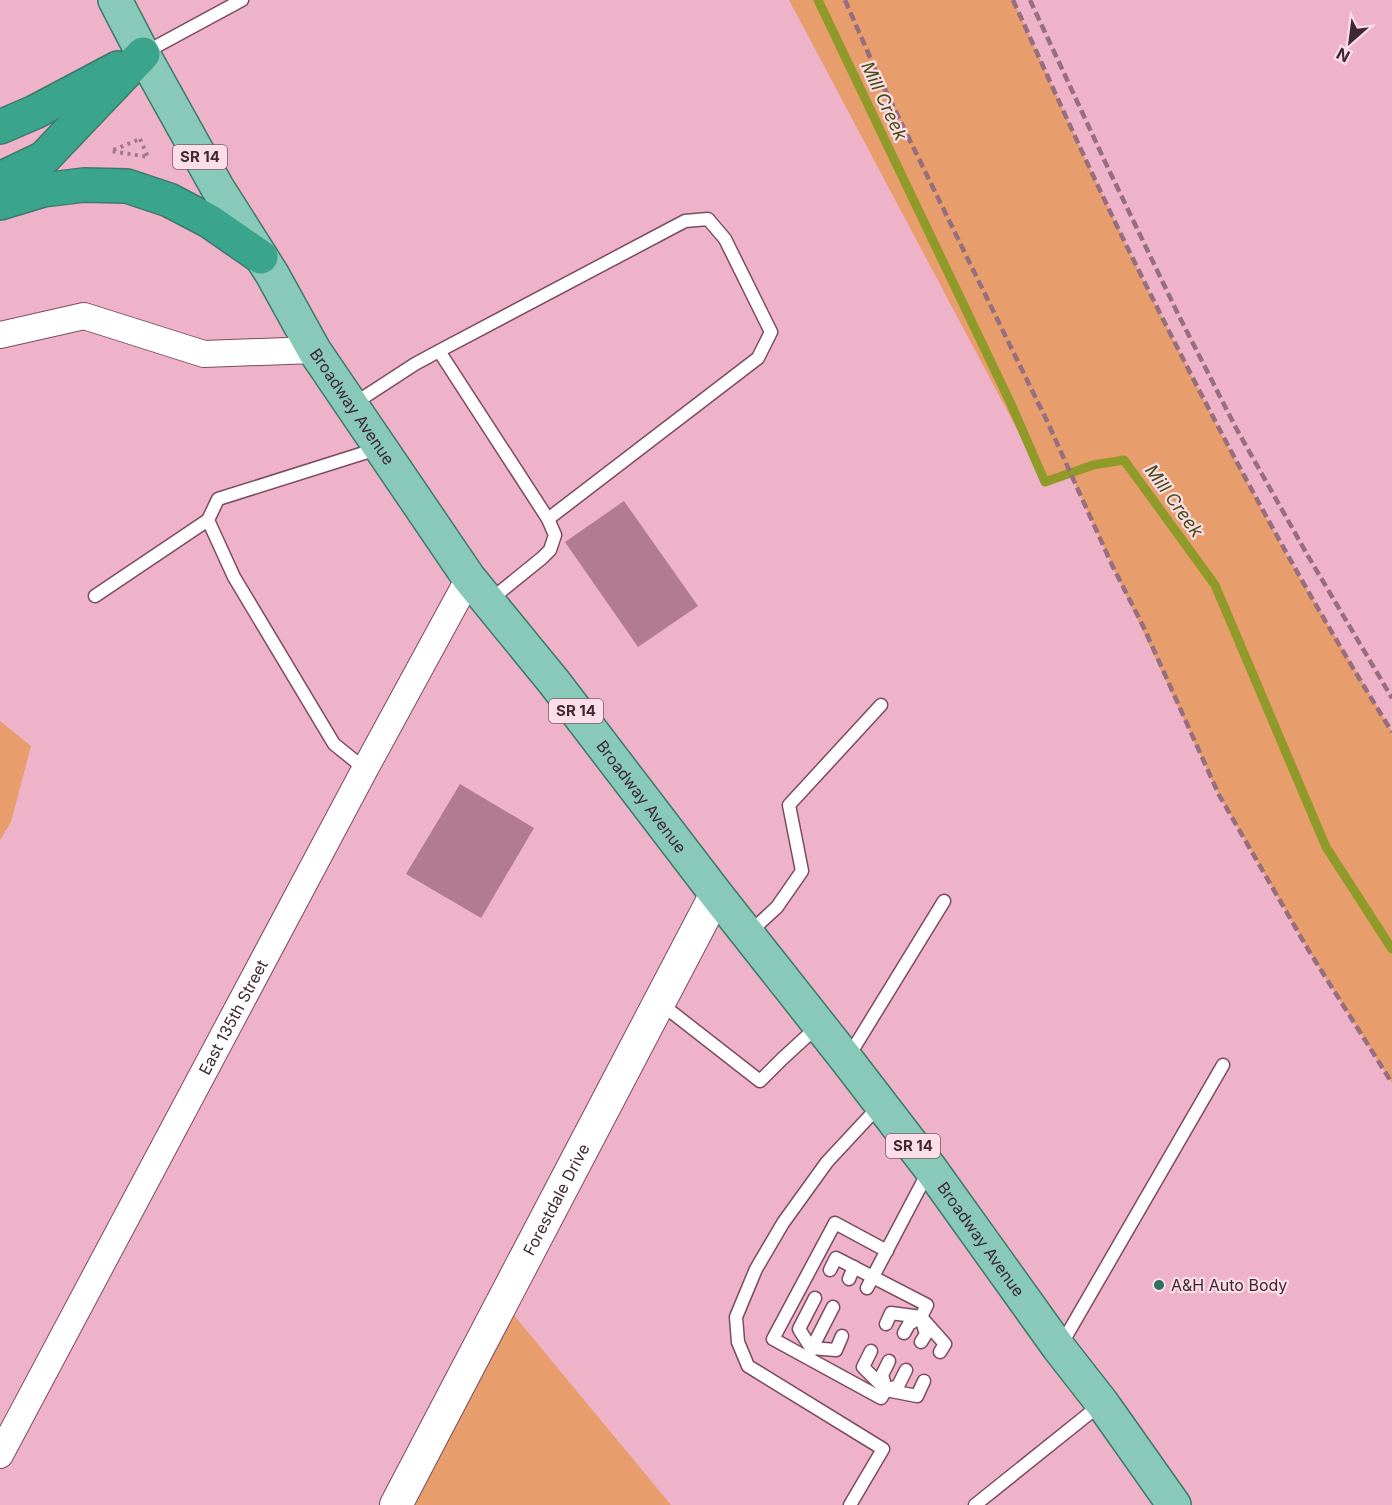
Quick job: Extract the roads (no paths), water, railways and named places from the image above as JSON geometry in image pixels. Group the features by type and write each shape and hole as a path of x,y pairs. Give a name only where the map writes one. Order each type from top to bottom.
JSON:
{"highway":[{"path":"0,127 143,54"},
{"path":"0,178 44,158 143,54"},
{"path":"0,203 43,190 84,185 127,186 169,200 209,221 261,257"}],"main road":[{"name":"Broadway Avenue","path":"115,0 217,187 272,274 314,350 478,590 554,682 930,1168 1174,1505"}],"street":[{"path":"0,335 84,316 204,354 314,350"},
{"name":"East 135th Street","path":"0,1455 365,769 478,590"},
{"name":"Forestdale Drive","path":"396,1505 716,894"}],"lane":[{"path":"143,54 242,0"},
{"path":"351,405 415,364 686,220 708,219 725,238 771,332 758,358 548,519"},
{"path":"439,351 548,519 555,535 550,550 542,558 478,590"},
{"path":"95,596 208,520 218,499 380,448"},
{"path":"208,520 234,577 333,744 365,769"},
{"path":"748,934 777,907 802,871 789,806 881,705"},
{"path":"847,1060 944,901"},
{"path":"660,1002 760,1081 819,1025"},
{"path":"1059,1348 1224,1065"},
{"path":"850,1505 883,1449 748,1366 738,1342 736,1317 756,1269 783,1223 827,1162 880,1104"},
{"path":"870,1282 930,1168"},
{"path":"887,1251 835,1223 773,1339 809,1353 881,1398 886,1390 898,1386 906,1370"},
{"path":"830,1270 836,1258 852,1273 927,1305 921,1317 909,1324 904,1333"},
{"path":"809,1353 799,1329 815,1298"},
{"path":"809,1353 833,1307"},
{"path":"886,1324 891,1313 921,1317 945,1344 940,1352"},
{"path":"921,1317 926,1334 921,1342"},
{"path":"809,1353 836,1350 843,1336"},
{"path":"871,1351 863,1367 886,1390 917,1395 924,1380"},
{"path":"886,1390 882,1375 889,1361"},
{"path":"975,1505 1102,1403"}],"waterway":[{"name":"Mill Creek","path":"818,0 1011,404 1045,482 1093,465 1124,460 1215,585 1326,847 1392,949"}],"railway":[{"path":"845,0 876,71 1047,421 1219,795 1309,951 1392,1083"},
{"path":"1013,0 1108,207 1200,391 1292,563 1392,732"},
{"path":"1030,0 1178,314 1236,428 1392,698"}],"place":[{"name":"A&H Auto Body","path":"1159,1285"}]}
